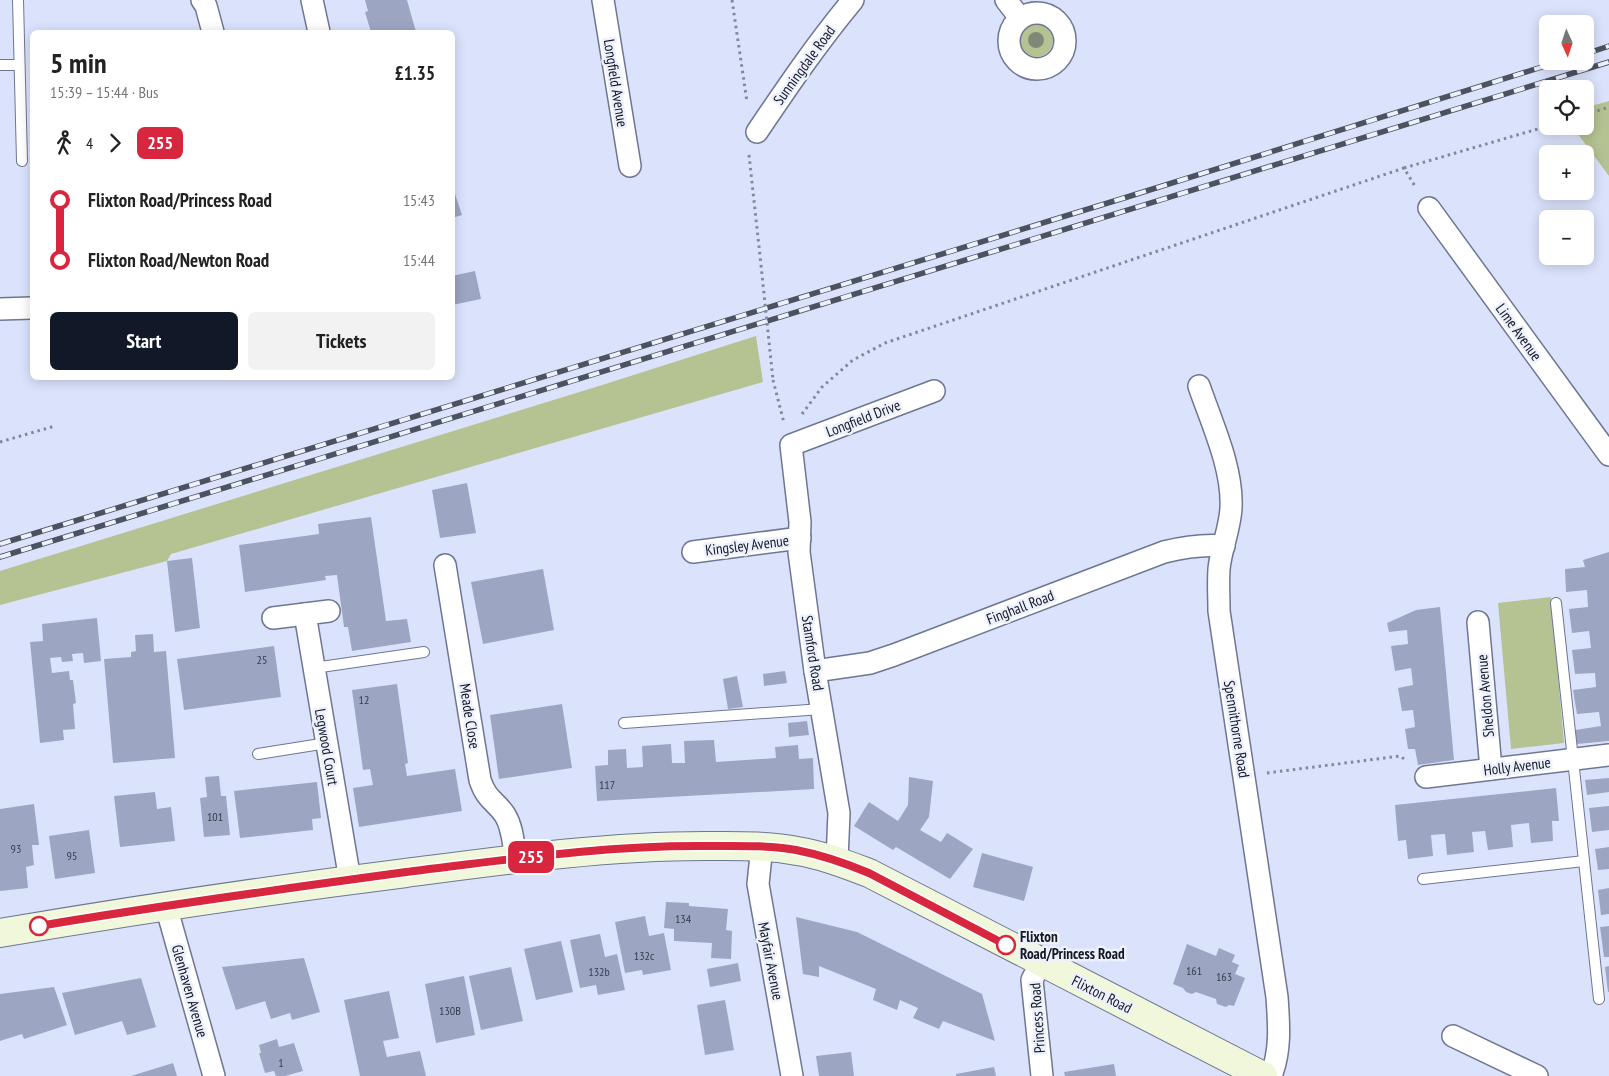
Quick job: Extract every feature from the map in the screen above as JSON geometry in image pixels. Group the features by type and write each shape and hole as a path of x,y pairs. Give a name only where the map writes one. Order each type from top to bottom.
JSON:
{"street":[{"path":"202,0 206,6 212,30"},
{"path":"312,0 319,30"},
{"name":"Longfield Avenue","path":"603,0 630,166"},
{"name":"Sunningdale Road","path":"757,132 826,31 853,0"},
{"path":"1006,0 1020,18"},
{"name":"Lime Avenue","path":"1429,208 1609,455"},
{"path":"0,309 30,308"},
{"name":"Spennithorne Road","path":"1199,386 1226,467 1230,487 1231,508 1229,527 1219,568 1219,611 1277,997 1279,1046 1271,1076"},
{"name":"Longfield Drive","path":"791,445 934,390"},
{"name":"Stamford Road","path":"791,445 800,522 799,552 815,671 839,813 837,860"},
{"name":"Kingsley Avenue","path":"694,552 800,538"},
{"name":"Finghall Road","path":"815,671 870,663 894,655 1164,552 1204,544 1224,546"},
{"name":"Meade Close","path":"445,565 480,780 483,790 489,799 504,814 509,823 516,858"},
{"path":"273,618 329,611"},
{"name":"Legwood Court","path":"305,614 350,880"},
{"name":"Sheldon Avenue","path":"1478,622 1491,769"},
{"name":"Holly Avenue","path":"1426,777 1609,755"},
{"name":"Flixton Road","path":"0,933 110,914 516,858 605,849 681,846 762,846 797,850 837,860 869,873 1263,1076"},
{"name":"Mayfair Avenue","path":"762,846 758,884 792,1076"},
{"name":"Glenhaven Avenue","path":"166,906 214,1076"},
{"name":"Princess Road","path":"1041,962 1032,980 1042,1076"},
{"path":"1453,1036 1525,1073"}],"lane":[{"path":"18,0 22,161"},
{"path":"0,65 19,65"},
{"path":"1556,604 1599,999"},
{"path":"314,668 424,652"},
{"path":"624,723 822,709"},
{"path":"258,754 327,743"},
{"path":"1423,879 1584,861"}],"path":[{"path":"732,0 748,106"},
{"path":"1594,111 1609,107"},
{"path":"791,445 796,426 804,409 822,387 852,360 885,344 1404,168 1539,129"},
{"path":"757,132 750,147 749,162 773,380 791,445"},
{"path":"1404,168 1429,208"},
{"path":"0,442 56,426"},
{"path":"1244,776 1400,756 1426,777"}],"green space":[{"path":"1036,23 1043,24 1048,28 1052,33 1052,47 1048,52 1043,56 1036,57 1029,56 1024,52 1020,47 1019,40 1020,33 1024,28 1029,24"},
{"path":"1609,101 1609,176 1594,156 1594,145 1586,145 1579,135 1594,135 1594,105"},
{"path":"756,336 763,382 171,554 167,561 0,605 0,571"},
{"path":"1551,597 1564,743 1511,749 1498,603"}],"building":[{"path":"365,0 407,0 415,30 370,30 365,12 368,11"},
{"path":"455,194 462,215 455,217"},
{"path":"475,271 481,299 455,304 455,275"},
{"path":"467,483 476,533 440,538 432,490"},
{"path":"371,517 386,621 407,619 411,642 352,651 348,627 344,627 337,575 325,576 326,580 245,592 239,545 319,534 318,524"},
{"path":"1609,552 1609,741 1577,744 1575,730 1601,726 1599,712 1577,714 1573,690 1596,687 1595,673 1575,674 1572,650 1591,648 1589,631 1572,633 1569,609 1588,607 1587,590 1566,592 1565,569 1585,567 1583,560"},
{"path":"192,558 200,628 175,632 167,561"},
{"path":"543,569 554,630 483,644 471,582"},
{"path":"1440,607 1454,760 1418,765 1415,749 1408,749 1405,729 1415,727 1413,710 1402,711 1398,688 1413,685 1411,668 1395,671 1391,646 1408,644 1407,630 1389,632 1387,623 1416,610"},
{"path":"97,618 101,661 84,663 83,653 72,654 73,661 62,662 61,657 50,658 52,673 69,671 70,680 73,680 76,703 73,704 75,729 63,730 64,740 40,743 30,642 43,641 42,624"},
{"path":"153,634 154,652 166,651 175,758 113,763 104,659 131,657 131,652 136,651 135,635"},
{"path":"274,646 281,697 184,710 177,659"},
{"path":"785,671 787,683 764,686 763,674"},
{"path":"737,676 743,707 728,709 723,679"},
{"path":"397,684 408,763 405,764 407,776 455,769 462,811 359,827 353,788 373,785 370,769 363,770 352,690"},
{"path":"562,704 572,768 499,779 490,715"},
{"path":"807,721 809,735 789,737 788,723"},
{"path":"714,740 716,762 776,758 775,747 798,745 799,759 813,758 814,789 597,801 595,766 608,765 608,750 626,749 627,768 643,767 642,746 671,744 672,763 685,763 684,741"},
{"path":"219,776 221,796 226,796 230,835 204,837 200,798 207,797 205,777"},
{"path":"909,777 933,781 929,817 920,830 941,842 947,833 973,849 950,879 896,847 893,850 854,826 869,802 898,821 908,805"},
{"path":"1609,778 1609,792 1587,795 1585,780"},
{"path":"317,782 321,818 312,819 313,830 240,838 234,791"},
{"path":"1556,788 1559,821 1552,821 1553,841 1531,843 1529,823 1511,825 1513,847 1488,850 1485,831 1472,832 1474,852 1447,855 1445,834 1431,835 1433,856 1408,859 1406,840 1398,841 1395,805"},
{"path":"155,792 157,809 171,807 175,841 120,847 114,796"},
{"path":"34,804 39,845 32,845 34,865 26,867 28,888 0,891 0,809"},
{"path":"1609,806 1609,830 1592,832 1589,808"},
{"path":"89,830 95,873 55,879 49,836"},
{"path":"1609,847 1609,869 1598,870 1595,849"},
{"path":"982,853 1033,867 1024,901 973,887"},
{"path":"1609,888 1609,914 1601,915 1598,890"},
{"path":"666,902 689,903 689,906 728,909 726,930 732,931 731,959 711,958 712,943 674,941 674,929 664,928"},
{"path":"645,916 649,936 664,933 671,970 643,975 642,970 625,973 615,922"},
{"path":"796,917 857,932 982,994 995,1041 943,1021 939,1029 913,1018 918,1008 900,1000 897,1010 873,1000 876,989 819,966 819,977 803,974"},
{"path":"1609,926 1609,957 1604,957 1600,927"},
{"path":"600,934 605,957 617,954 625,990 598,995 596,985 580,988 570,940"},
{"path":"561,941 573,992 536,1000 524,949"},
{"path":"1187,944 1216,956 1219,948 1235,955 1232,962 1239,965 1235,974 1245,978 1234,1006 1229,1005 1226,1007 1217,1004 1216,999 1196,992 1192,994 1186,992 1183,988 1173,984"},
{"path":"304,958 320,1012 292,1020 290,1013 271,1019 265,1001 236,1010 222,967"},
{"path":"738,963 741,981 710,987 707,969"},
{"path":"1609,966 1609,992 1608,992 1605,967"},
{"path":"511,967 523,1021 481,1030 469,976"},
{"path":"464,976 475,1035 436,1043 425,984"},
{"path":"141,978 156,1027 127,1035 122,1021 75,1035 62,993"},
{"path":"54,987 67,1025 24,1039 22,1034 0,1041 0,994"},
{"path":"389,991 399,1038 383,1041 387,1057 420,1051 426,1076 360,1076 344,1000"},
{"path":"725,1000 734,1050 705,1055 697,1005"},
{"path":"277,1039 279,1047 294,1043 303,1071 285,1076 276,1076 274,1071 265,1073 259,1053 261,1053 259,1045"},
{"path":"851,1052 854,1076 819,1076 816,1056"},
{"path":"173,1063 177,1076 131,1076"},
{"path":"1114,1064 1116,1076 1065,1076 1064,1072"},
{"path":"994,1067 996,1076 956,1076 956,1074"}],"railway":[{"path":"1594,51 1609,46"},
{"path":"0,557 1609,62"},
{"path":"0,544 1124,198 1539,68"}],"bus line":[{"name":"255","path":"39,926 166,906 516,858 605,849 681,846 762,846 797,850 837,860 869,873 1006,945"}],"place":[{"name":"Flixton Road/Princess Road","path":"1006,945"}]}
